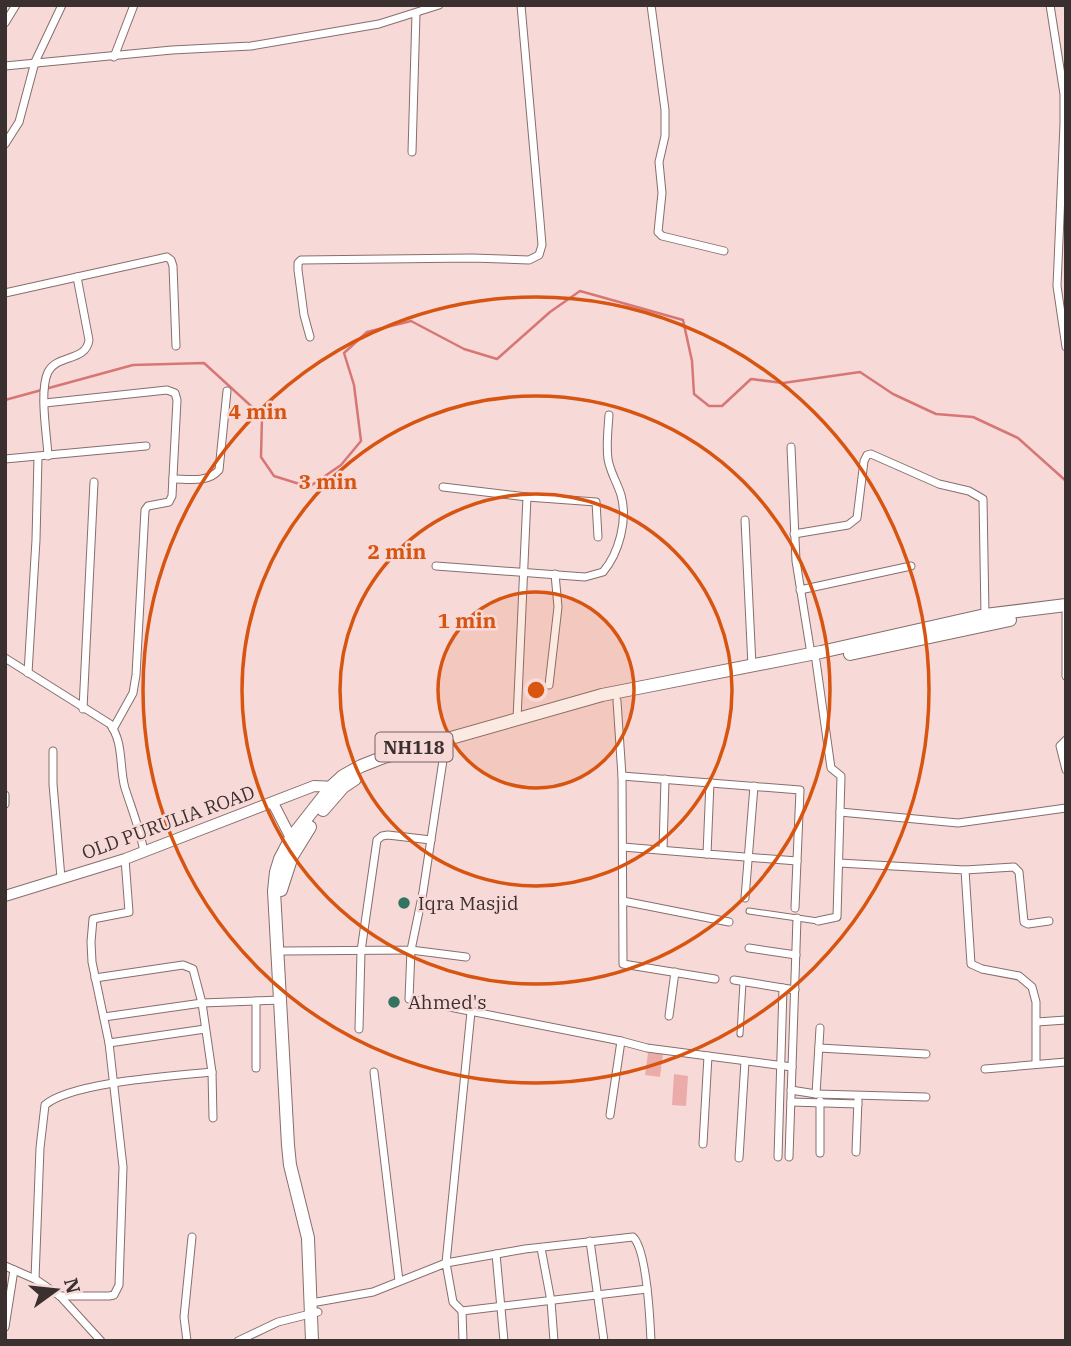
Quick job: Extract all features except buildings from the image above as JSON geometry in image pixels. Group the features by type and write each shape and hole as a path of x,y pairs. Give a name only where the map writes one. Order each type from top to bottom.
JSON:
{"highway":[{"name":"NH118","path":"337,787 384,765 617,701 985,615 1066,605"},
{"name":"NH118","path":"312,1341 316,1309 306,1229 290,1165 288,1145 274,891 280,859 315,820 343,776 384,757 602,695 988,624 1066,613"},
{"name":"NH118","path":"295,841 281,885 284,951 295,1150 297,1169 314,1235 318,1341"}],"main road":[{"name":"OLD PURULIA ROAD","path":"5,896 125,859 314,786 337,787"},
{"path":"273,803 295,841"}],"street":[{"path":"5,23 16,5"},
{"path":"5,144 19,122 34,62 62,5"},
{"path":"114,57 134,5"},
{"path":"5,66 172,50 251,46 379,24 439,5"},
{"path":"310,337 298,270 301,260 529,260 539,256 541,233 521,5"},
{"path":"651,5 665,110 665,136 659,163 662,193 658,232 663,236 724,251"},
{"path":"1050,5 1065,92 1057,286 1066,347"},
{"path":"412,152 416,13"},
{"path":"5,293 169,258 173,266 176,346"},
{"path":"48,456 46,379 54,364 82,353 89,340 77,277"},
{"path":"46,403 172,391 177,401 171,500 148,506 145,510 136,675 133,693 125,712 113,729"},
{"path":"173,479 205,479 219,470 227,391"},
{"path":"436,566 585,577 597,575 607,567 617,548 622,528 623,504 610,471 609,415"},
{"path":"5,459 146,446"},
{"path":"749,912 818,921 837,917 841,776 831,768 800,590 794,534 792,447"},
{"path":"794,534 853,522 859,513 864,461 871,454 939,484 969,491 983,499 985,615"},
{"path":"28,673 38,457"},
{"path":"83,709 94,482"},
{"path":"443,487 596,502 598,537"},
{"path":"517,719 527,497"},
{"path":"745,520 752,666"},
{"path":"800,590 911,566"},
{"path":"548,685 558,607 555,574"},
{"path":"1066,613 1066,676"},
{"path":"5,658 110,724 118,738 125,788 140,830 144,852"},
{"path":"617,701 622,776 623,964 715,979"},
{"path":"1066,740 1061,743 1060,750 1066,770"},
{"path":"445,747 411,950 409,999 647,1048 792,1067"},
{"path":"53,751 52,784 61,878"},
{"path":"622,776 800,790 795,908"},
{"path":"663,850 665,779"},
{"path":"707,854 710,782"},
{"path":"745,898 754,786"},
{"path":"5,795 5,804"},
{"path":"840,812 958,823 1066,807"},
{"path":"359,1029 361,951 377,840 388,835 431,840"},
{"path":"622,847 797,861"},
{"path":"60,1296 109,1296 114,1295 119,1285 123,1167 115,1082 91,942 92,921 95,918 129,912 125,859"},
{"path":"839,863 965,870 1014,867 1019,872 1024,922 1028,924 1049,921"},
{"path":"965,870 971,964 982,969 1019,976 1028,981 1035,994 1036,1065"},
{"path":"623,901 729,922"},
{"path":"789,1157 797,918"},
{"path":"749,948 796,956"},
{"path":"284,951 411,950 466,957"},
{"path":"96,978 190,966 196,974 202,1003 212,1072 213,1118"},
{"path":"669,1016 675,972"},
{"path":"740,1034 739,981 795,990"},
{"path":"778,1157 783,988"},
{"path":"104,1017 202,1003 281,1000"},
{"path":"256,1001 256,1068"},
{"path":"463,1341 462,1311 453,1301 446,1263 471,1012"},
{"path":"1037,1022 1066,1020"},
{"path":"820,1028 816,1094 822,1103 820,1153"},
{"path":"109,1043 205,1030"},
{"path":"610,1115 621,1041"},
{"path":"819,1048 926,1054"},
{"path":"703,1144 708,1056"},
{"path":"739,1157 745,1061"},
{"path":"985,1069 1066,1062"},
{"path":"35,1279 40,1148 45,1105 61,1096 115,1082 212,1072"},
{"path":"374,1072 399,1282"},
{"path":"791,1090 816,1094 926,1097"},
{"path":"856,1152 858,1095"},
{"path":"791,1102 858,1104"},
{"path":"238,1341 278,1322 373,1292 446,1263 628,1236 637,1239 647,1289 651,1341"},
{"path":"187,1341 184,1317 192,1237"},
{"path":"590,1241 604,1341"},
{"path":"541,1248 551,1301 554,1341"},
{"path":"496,1254 504,1341"},
{"path":"5,1266 35,1279 60,1296 101,1341"},
{"path":"5,1327 14,1270"},
{"path":"462,1311 647,1289"}],"shaded area":[{"path":"648,1053 663,1054 660,1077 645,1075"},
{"path":"674,1074 688,1076 686,1106 672,1105"}],"waterway":[{"path":"5,400 133,365 204,363 262,416 261,457 274,476 309,487 341,465 361,441 354,385 344,353 367,332 411,321 464,349 497,359 550,312 580,291 683,320 692,361 694,394 709,406 722,406 751,379 783,383 860,372 893,394 936,414 973,417 1018,438 1066,481"}],"place":[{"name":"Iqra Masjid","path":"404,903"},
{"name":"Ahmed's","path":"394,1002"}]}
